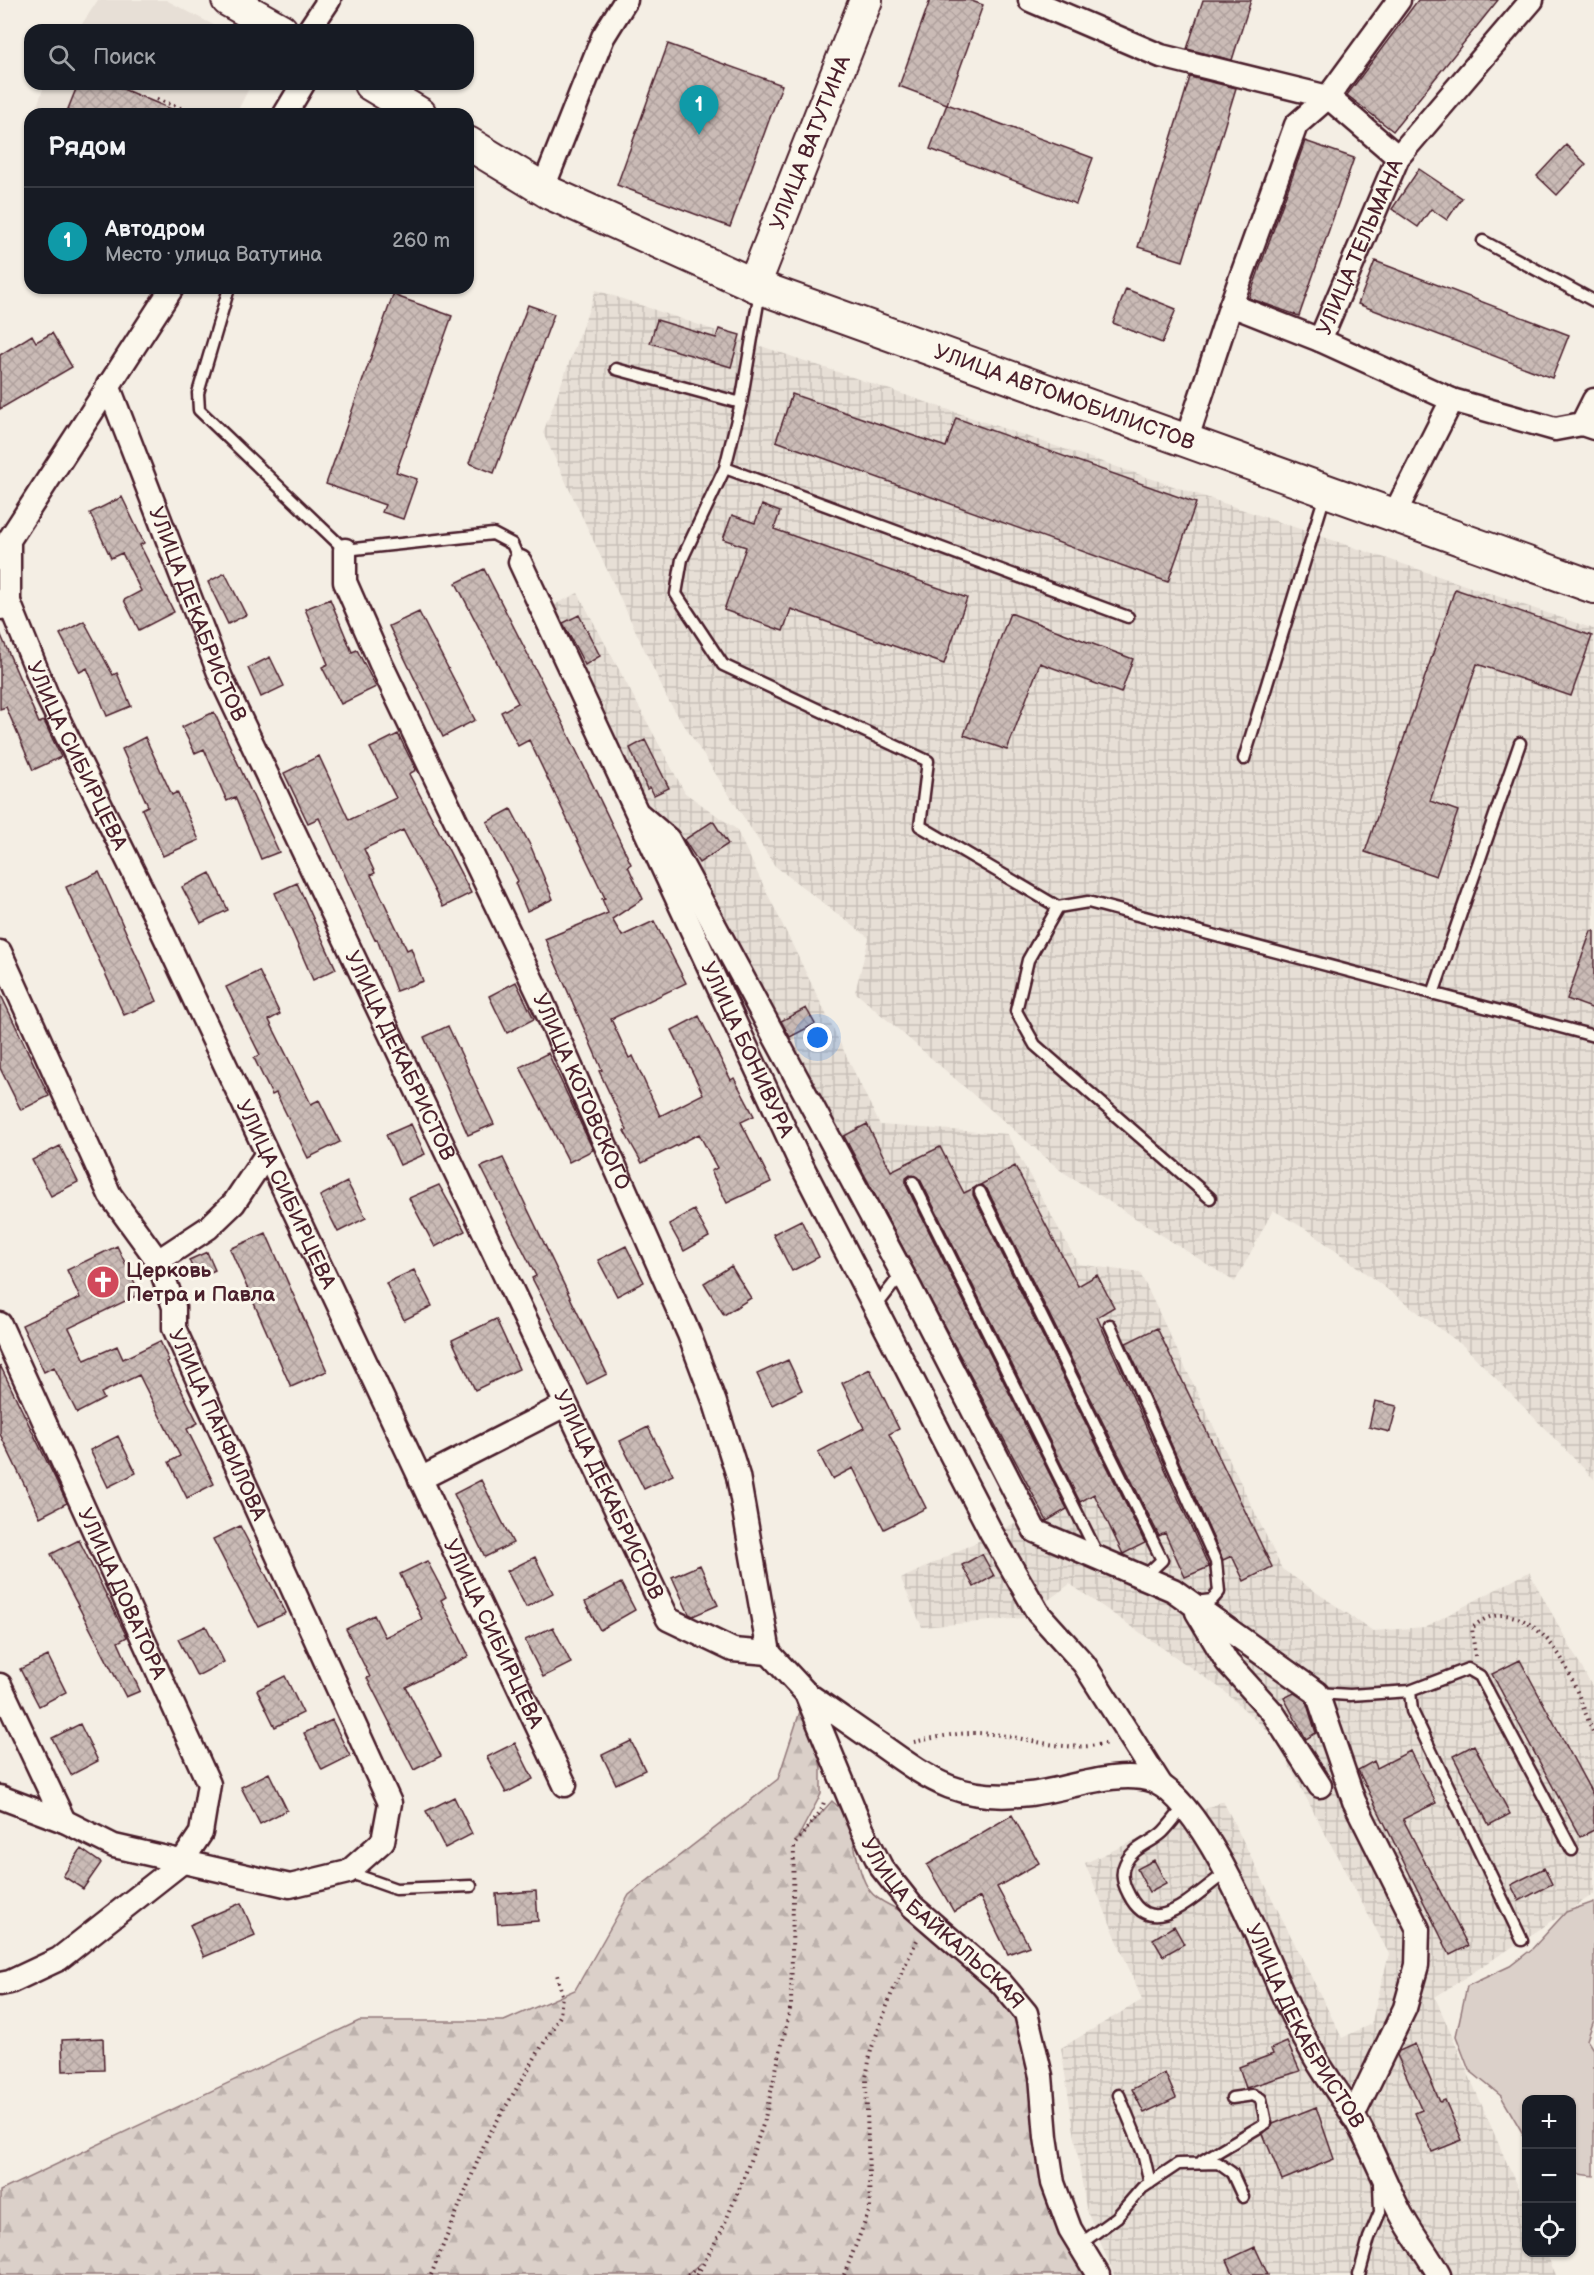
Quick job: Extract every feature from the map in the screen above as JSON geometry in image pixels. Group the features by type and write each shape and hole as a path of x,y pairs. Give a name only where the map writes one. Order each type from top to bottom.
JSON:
{"street":[{"path":"228,0 270,24"},
{"path":"313,24 329,0"},
{"path":"543,189 603,37 626,0"},
{"name":"УЛИЦА ВАТУТИНА","path":"757,286 866,0"},
{"path":"1030,0 1161,56 1328,97 1398,157"},
{"path":"1186,441 1231,305 1296,125 1328,97 1399,0"},
{"name":"УЛИЦА ТЕЛЬМАНА","path":"1231,305 1320,340 1398,157 1532,0"},
{"path":"289,108 299,90"},
{"path":"380,90 410,108"},
{"name":"УЛИЦА АВТОМОБИЛИСТОВ","path":"474,147 543,189 757,286 1594,587"},
{"path":"4,605 4,538 36,498 168,294"},
{"path":"1320,340 1452,400 1555,429 1588,426 1594,400"},
{"name":"УЛИЦА ДЕКАБРИСТОВ","path":"108,385 221,678 668,1619 733,1650 769,1653"},
{"path":"1394,515 1452,400"},
{"name":"УЛИЦА КОТОВСКОГО","path":"345,550 345,582 381,664 541,999 696,1353 738,1476 769,1653"},
{"name":"УЛИЦА БОНИВУРА","path":"520,562 800,1162 990,1533"},
{"name":"УЛИЦА СИБИРЦЕВА","path":"4,605 156,918 565,1785"},
{"path":"640,815 668,839 902,1272 1035,1531 1173,1590 1317,1693 1354,1801 1418,1929 1417,1965 1405,2008 1353,2116"},
{"name":"УЛИЦА ПАНФИЛОВА","path":"0,952 110,1195 158,1261 174,1306 174,1328 390,1803 383,1841 348,1872"},
{"path":"158,1261 208,1228 228,1209 266,1155"},
{"name":"УЛИЦА ДОВАТОРА","path":"0,1324 209,1784 201,1833 181,1863 59,1959 10,1982 0,1984"},
{"path":"420,1479 566,1405"},
{"name":"УЛИЦА ДЕКАБРИСТОВ","path":"990,1533 1038,1613 1084,1664 1161,1785 1184,1807 1226,1873 1251,1919 1287,2006 1317,2062 1353,2116 1402,2216 1439,2275"},
{"path":"1179,1582 1227,1662 1273,1713 1320,1786"},
{"name":"УЛИЦА БАЙКАЛЬСКАЯ","path":"769,1653 806,1693 872,1853 891,1881 922,1915 1012,1993 1026,2013 1034,2035 1041,2076 1046,2138 1053,2183 1063,2215 1098,2275"},
{"path":"0,1685 64,1821"},
{"name":"УЛИЦА ДЕКАБРИСТОВ","path":"806,1693 929,1779 981,1795 1029,1794 1136,1777 1161,1785"},
{"path":"0,1797 64,1821 114,1846 181,1863 290,1886 348,1872"}],"lane":[{"path":"1483,241 1594,302"},
{"path":"757,286 741,403 725,468 682,559 676,594 723,665 928,761 920,826 1058,907 1088,902 1594,1036"},
{"path":"227,294 198,393 199,410 345,550 493,534 512,544 520,562"},
{"path":"616,369 741,403"},
{"path":"725,468 1128,617"},
{"path":"1244,759 1326,491"},
{"path":"1433,994 1521,743"},
{"path":"1058,907 1028,960 1016,1011 1035,1045 1210,1197"},
{"path":"912,1182 1100,1558"},
{"path":"980,1192 1162,1560 1144,1577"},
{"path":"875,1308 902,1272"},
{"path":"1110,1325 1216,1562 1219,1592 1212,1600 1191,1602"},
{"path":"1317,1693 1350,1695 1410,1691 1468,1669 1480,1676 1572,1851"},
{"path":"1410,1691 1412,1711 1522,1940"},
{"path":"1184,1807 1164,1831 1132,1852 1124,1866 1122,1878 1138,1911 1148,1916 1160,1916 1186,1902 1226,1873"},
{"path":"348,1872 396,1889 471,1886"},
{"path":"1119,2095 1143,2153 1150,2183"},
{"path":"1201,2162 1266,2123 1261,2099 1253,2095 1232,2098"},
{"path":"1079,2245 1117,2217 1150,2183 1178,2164 1218,2163 1235,2178 1243,2197"},
{"path":"1359,2275 1369,2238 1380,2212 1379,2165"}],"path":[{"path":"157,99 180,108"},
{"path":"1468,1669 1476,1655 1472,1628 1484,1617 1498,1614 1514,1616 1534,1626 1560,1657 1594,1734"},
{"path":"884,1748 975,1733 1086,1749 1132,1737"},
{"path":"697,2275 721,2232 764,2122 790,2005 794,1845 821,1811 836,1765"},
{"path":"844,2275 870,2209 866,2078 871,2050 891,1995 921,1930"},
{"path":"431,2275 487,2138 560,2016 562,1995 556,1974"},
{"path":"687,2275 704,2264"}],"shaded area":[{"path":"98,0 166,0 212,24 82,24"},
{"path":"43,90 248,90 239,108 40,108 37,106"},
{"path":"596,290 1594,629 1594,1479 1466,1348 1309,1231 1273,1210 1235,1282 1060,1170 855,992 869,938 775,866 668,700 543,433"},
{"path":"578,593 685,793 736,829 880,1125 1007,1134 1078,1264 1140,1273 1282,1569 1373,1631 1425,1627 1529,1572 1594,1690 1594,1894 1435,1997 1522,2198 1522,2257 1548,2257 1556,2275 1114,2275 1086,2208 1061,2048 1142,2000 1085,1863 1223,1801 1342,2038 1371,2024 1389,1954 1274,1737 1223,1690 1070,1584 1024,1618 922,1627 901,1579 1017,1522 682,855 635,783 550,607"}],"green space":[{"path":"806,1693 821,1768 821,1794 796,1841 832,1801 847,1820 864,1880 873,1895 903,1913 966,1963 999,1994 1020,2020 1024,2032 1040,2177 1058,2228 1085,2275 687,2275 701,2263 685,2275 0,2275 0,2191 359,2021 504,2021 575,1990 629,1895 778,1779"},
{"path":"1594,1902 1594,2020 1587,2040 1594,2051 1594,2176 1576,2174 1576,2095 1522,2095 1522,2132 1501,2096 1469,2070 1456,2036 1467,1986 1510,1966 1532,1949 1566,1912"}],"building":[{"path":"930,0 969,0 983,5 947,104 899,86"},
{"path":"1203,0 1251,0 1232,60 1187,49"},
{"path":"1418,0 1498,0 1393,131 1347,95"},
{"path":"668,44 782,85 730,227 617,185"},
{"path":"1190,77 1236,88 1183,261 1138,247"},
{"path":"76,90 125,90 169,108 68,108"},
{"path":"947,104 1093,158 1076,204 930,149"},
{"path":"1305,141 1354,158 1299,316 1249,298"},
{"path":"1566,145 1586,164 1557,195 1537,176"},
{"path":"1419,169 1462,198 1447,220 1431,209 1418,227 1392,209"},
{"path":"1375,261 1569,335 1552,378 1358,304"},
{"path":"1126,289 1176,309 1162,343 1113,323"},
{"path":"393,295 452,316 396,472 417,479 403,519 382,512 385,505 326,484"},
{"path":"528,305 554,314 494,473 469,463"},
{"path":"657,320 716,338 719,329 740,335 731,367 650,343"},
{"path":"52,333 72,367 0,409 0,355 32,335 36,342"},
{"path":"792,394 946,447 956,418 1196,503 1168,582 776,441"},
{"path":"122,497 144,543 140,545 174,612 139,630 124,600 141,591 122,553 111,558 90,513"},
{"path":"762,505 780,512 774,529 967,598 944,664 791,609 783,631 724,610 746,547 723,539 732,515 755,523"},
{"path":"484,569 561,719 631,864 628,866 643,899 612,919 622,936 654,921 686,983 611,1019 629,1058 633,1056 660,1116 703,1094 672,1030 699,1016 731,1080 734,1078 754,1116 741,1122 771,1182 727,1203 711,1171 717,1168 699,1134 642,1163 624,1131 627,1130 599,1071 602,1070 545,939 608,913 602,899 605,898 529,740 518,746 501,712 518,703 456,583"},
{"path":"225,573 246,615 228,624 208,582"},
{"path":"1455,589 1592,636 1571,696 1477,664 1430,801 1458,811 1436,876 1365,852"},
{"path":"330,599 352,652 357,650 376,687 341,704 322,667 328,664 305,609"},
{"path":"419,612 475,720 443,737 389,626"},
{"path":"1010,613 1133,659 1121,693 1040,663 1007,750 964,735"},
{"path":"579,615 600,656 585,665 563,623"},
{"path":"84,621 113,675 117,673 131,706 107,716 87,668 80,672 60,634"},
{"path":"0,633 39,723 44,721 61,757 33,770 6,707 0,709"},
{"path":"270,657 284,686 261,697 248,668"},
{"path":"214,712 279,852 261,859 235,797 227,801 204,749 195,753 182,727"},
{"path":"398,734 416,770 409,774 471,893 443,907 403,830 364,849 375,873 371,875 407,950 411,948 423,981 396,991 377,939 375,940 362,913 319,818 308,823 284,773 319,756 349,820 396,798 370,748"},
{"path":"145,737 172,795 177,792 199,840 163,856 142,809 148,806 122,749"},
{"path":"645,740 669,788 654,795 650,787 647,789 630,748"},
{"path":"511,809 531,847 553,899 527,911 515,883 518,881 487,822"},
{"path":"713,821 728,844 699,863 684,840"},
{"path":"99,872 157,1001 124,1015 66,887"},
{"path":"210,873 228,910 201,923 182,887"},
{"path":"297,883 336,969 313,980 275,893"},
{"path":"1591,931 1594,931 1594,1009 1567,999"},
{"path":"259,971 280,1014 269,1020 311,1104 319,1100 340,1142 308,1158 276,1093 272,1095 254,1058 260,1055 226,987"},
{"path":"516,982 534,1019 507,1033 489,996"},
{"path":"0,993 49,1096 21,1110 0,1068"},
{"path":"806,1008 815,1024 790,1037 781,1021"},
{"path":"448,1026 494,1124 468,1135 424,1037"},
{"path":"548,1053 593,1150 569,1162 520,1067"},
{"path":"411,1124 425,1154 400,1165 386,1135"},
{"path":"867,1124 891,1171 940,1147 964,1193 974,1188 973,1195 1145,1543 1123,1554 1094,1494 1080,1502 920,1179 910,1175 906,1178 906,1185 1067,1509 1047,1521 844,1136"},
{"path":"60,1146 78,1182 51,1196 32,1160"},
{"path":"503,1158 607,1374 587,1384 532,1278 536,1276 481,1167"},
{"path":"1015,1166 1078,1286 1097,1275 1114,1307 1097,1317 1209,1567 1185,1577 1165,1533 1159,1536 987,1189 980,1185"},
{"path":"347,1182 366,1218 338,1232 320,1196"},
{"path":"439,1185 465,1231 435,1247 409,1198"},
{"path":"694,1210 709,1237 684,1251 669,1224"},
{"path":"801,1220 819,1257 792,1271 773,1234"},
{"path":"266,1233 327,1371 291,1387 230,1249"},
{"path":"117,1246 140,1294 69,1328 85,1360 117,1346 123,1359 160,1341 169,1361 167,1362 198,1423 187,1429 214,1484 187,1498 169,1462 180,1456 139,1375 101,1393 104,1399 77,1413 54,1367 44,1372 22,1325 80,1298 67,1270"},
{"path":"626,1246 644,1282 617,1296 598,1260"},
{"path":"207,1252 215,1270 197,1278 189,1260"},
{"path":"731,1266 751,1298 724,1315 704,1283"},
{"path":"414,1270 432,1306 404,1320 386,1283"},
{"path":"496,1319 519,1369 475,1390 452,1340"},
{"path":"1157,1328 1272,1567 1244,1581 1232,1556 1223,1560 1126,1343"},
{"path":"788,1360 802,1390 772,1405 757,1374"},
{"path":"0,1365 67,1503 40,1517 0,1434"},
{"path":"870,1369 899,1429 889,1434 926,1508 884,1529 853,1468 832,1479 818,1452 864,1428 842,1383"},
{"path":"1375,1401 1397,1406 1390,1432 1369,1427"},
{"path":"648,1427 673,1475 644,1489 620,1441"},
{"path":"118,1436 136,1473 108,1487 90,1450"},
{"path":"481,1480 513,1543 485,1557 454,1494"},
{"path":"240,1526 286,1613 258,1626 213,1539"},
{"path":"79,1540 127,1637 118,1642 140,1691 126,1697 51,1554"},
{"path":"982,1554 994,1576 974,1587 962,1565"},
{"path":"535,1557 553,1593 526,1607 507,1571"},
{"path":"427,1561 446,1597 441,1600 469,1656 406,1687 441,1756 414,1770 367,1678 370,1677 346,1629 374,1615 385,1637 422,1619 400,1574"},
{"path":"700,1565 718,1605 693,1616 689,1614 672,1577"},
{"path":"621,1583 635,1610 600,1630 585,1602"},
{"path":"206,1626 224,1662 197,1676 178,1639"},
{"path":"553,1627 571,1663 543,1677 525,1640"},
{"path":"48,1656 66,1692 39,1706 20,1669"},
{"path":"1520,1660 1594,1797 1594,1830 1580,1837 1492,1674"},
{"path":"285,1676 303,1713 275,1727 257,1690"},
{"path":"1294,1693 1306,1701 1316,1733 1306,1739 1284,1698"},
{"path":"332,1720 350,1756 322,1770 304,1733"},
{"path":"80,1724 98,1761 71,1775 52,1738"},
{"path":"631,1741 645,1770 616,1784 602,1755"},
{"path":"515,1743 533,1779 506,1793 487,1757"},
{"path":"1474,1745 1510,1814 1489,1825 1453,1756"},
{"path":"1410,1751 1436,1803 1403,1819 1468,1946 1450,1955 1358,1770 1374,1761 1377,1768"},
{"path":"269,1773 287,1810 260,1824 241,1787"},
{"path":"454,1797 472,1834 445,1848 426,1811"},
{"path":"1012,1815 1039,1863 997,1887 1029,1946 1008,1954 980,1897 954,1912 927,1865"},
{"path":"81,1849 101,1863 83,1889 63,1876"},
{"path":"1154,1860 1166,1883 1149,1892 1137,1869"},
{"path":"1544,1868 1552,1884 1519,1901 1511,1885"},
{"path":"536,1891 538,1921 498,1924 496,1894"},
{"path":"241,1903 255,1935 204,1957 190,1925"},
{"path":"1174,1926 1184,1944 1163,1956 1153,1939"},
{"path":"103,2038 104,2070 63,2071 62,2040"},
{"path":"1287,2042 1300,2071 1246,2088 1239,2067 1273,2054 1271,2049"},
{"path":"1415,2044 1440,2102 1445,2100 1462,2140 1432,2152 1415,2113 1422,2110 1397,2055 1399,2051"},
{"path":"1165,2073 1176,2098 1144,2113 1132,2089"},
{"path":"1316,2107 1334,2159 1282,2180 1263,2134 1273,2124"},
{"path":"1255,2247 1268,2275 1234,2275 1227,2260"}],"place":[{"name":"Автодром","path":"699,135"},
{"name":"Церковь Петра и Павла","path":"103,1282"}]}
